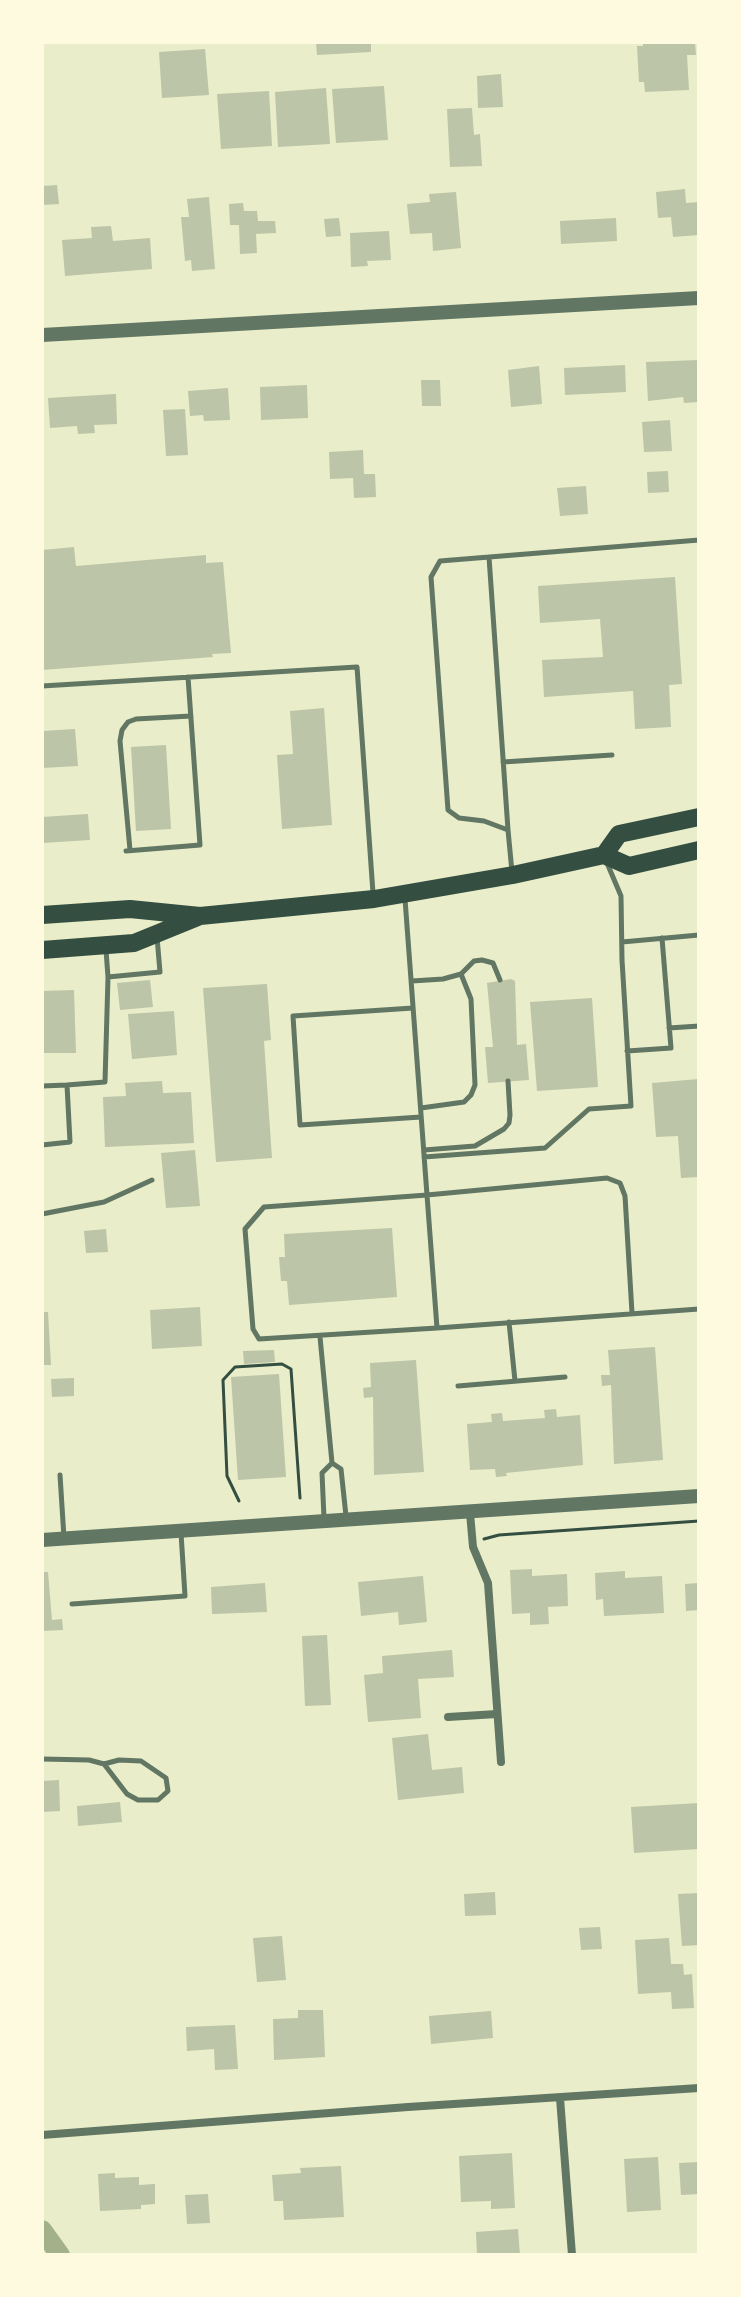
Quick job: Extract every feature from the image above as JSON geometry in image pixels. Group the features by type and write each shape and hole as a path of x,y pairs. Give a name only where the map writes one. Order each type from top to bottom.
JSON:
{"main road":[{"path":"604,855 619,834 699,817"},
{"path":"42,915 130,909 200,916 374,899 513,875 604,855 629,866 699,850"},
{"path":"42,950 134,943 200,916"}],"street":[{"path":"42,335 699,298"},
{"path":"42,1540 698,1496"},
{"path":"470,1513 473,1547 488,1583 501,1762"},
{"path":"448,1717 497,1714"},
{"path":"42,2135 699,2088"},
{"path":"560,2098 572,2255"}],"lane":[{"path":"508,830 484,821 459,818 448,810 431,577 440,561 699,540"},
{"path":"489,557 513,875"},
{"path":"42,686 357,667 374,899"},
{"path":"188,677 191,716 200,845 128,850 120,741 122,730 128,722 136,719 191,716"},
{"path":"503,762 612,755"},
{"path":"424,1154 545,1148 589,1109 631,1106 621,896 604,855"},
{"path":"405,894 437,1328"},
{"path":"108,977 160,972 157,934"},
{"path":"622,942 699,935"},
{"path":"627,1051 671,1048 662,938"},
{"path":"42,1086 105,1082 108,977 105,945"},
{"path":"411,981 443,979 461,974 474,961 488,961 497,967 500,980"},
{"path":"421,1108 464,1102 475,1085 471,999 461,974"},
{"path":"413,1008 293,1016 300,1125 421,1117"},
{"path":"669,1028 699,1026"},
{"path":"424,1154 475,1146 504,1129 510,1115 508,1081"},
{"path":"42,1145 70,1142 67,1085"},
{"path":"632,1313 625,1196 620,1183 607,1178 264,1207 245,1229 253,1329 259,1339 699,1309"},
{"path":"42,1214 104,1202 152,1180"},
{"path":"509,1322 515,1381"},
{"path":"320,1337 332,1463"},
{"path":"458,1386 565,1377"},
{"path":"332,1463 341,1469 347,1521"},
{"path":"324,1523 322,1473 332,1463"},
{"path":"60,1475 64,1539"},
{"path":"72,1604 185,1596 181,1532"},
{"path":"42,1759 89,1760 104,1764 119,1760 141,1761 166,1778 168,1791 158,1800 138,1800 127,1794 104,1764"}],"path":[{"path":"239,1501 227,1476 223,1380 235,1367 282,1364 291,1369 300,1498"},
{"path":"484,1539 499,1535 699,1521"}],"building":[{"path":"316,42 371,42 371,52 317,55"},
{"path":"643,42 695,42 696,55 687,55 689,90 645,92 644,82 639,82 637,46 643,46"},
{"path":"205,49 209,95 162,98 159,52"},
{"path":"501,74 503,107 478,108 477,76"},
{"path":"384,86 388,140 336,143 332,89"},
{"path":"326,88 330,144 278,147 275,92"},
{"path":"269,91 272,146 221,149 217,94"},
{"path":"472,108 474,135 480,134 482,166 450,167 447,109"},
{"path":"57,185 59,204 42,205 42,186"},
{"path":"685,189 686,203 699,202 699,235 673,237 671,217 658,218 656,192"},
{"path":"456,192 461,248 433,251 432,233 410,234 407,204 430,202 429,194"},
{"path":"209,197 215,269 192,271 191,260 185,261 181,217 189,217 187,199"},
{"path":"243,203 244,211 257,211 258,221 275,221 276,233 256,234 257,253 240,254 239,225 230,225 229,204"},
{"path":"339,218 341,236 326,237 324,219"},
{"path":"616,218 617,241 561,244 560,221"},
{"path":"111,226 113,241 150,238 152,269 65,276 62,240 92,238 91,227"},
{"path":"389,231 391,260 367,261 368,266 351,267 350,233"},
{"path":"699,360 699,402 684,403 683,397 648,401 646,362"},
{"path":"625,365 626,392 565,395 564,368"},
{"path":"539,366 542,404 511,407 508,370"},
{"path":"421,380 440,380 441,406 422,406"},
{"path":"307,385 308,418 261,420 260,387"},
{"path":"228,388 230,420 204,421 203,415 190,416 188,391"},
{"path":"116,394 117,424 94,425 95,433 78,434 77,426 50,428 48,398"},
{"path":"185,409 188,455 166,456 163,410"},
{"path":"670,420 672,451 644,452 642,422"},
{"path":"363,450 364,474 375,474 376,497 354,498 353,478 330,479 329,452"},
{"path":"668,471 669,492 648,493 647,472"},
{"path":"586,486 588,514 560,516 557,488"},
{"path":"74,547 76,566 206,555 206,563 223,562 231,653 42,670 42,550"},
{"path":"675,577 682,684 669,685 671,727 635,729 633,691 544,697 542,660 603,657 600,619 540,623 538,586"},
{"path":"324,708 332,825 282,829 277,755 293,754 290,711"},
{"path":"75,729 78,766 42,768 42,731"},
{"path":"166,745 171,829 136,831 131,747"},
{"path":"88,814 90,840 42,843 42,817"},
{"path":"150,980 153,1007 120,1010 117,983"},
{"path":"515,981 517,1045 526,1044 529,1080 488,1083 485,1047 493,1047 487,983"},
{"path":"267,984 271,1040 264,1041 272,1158 216,1162 203,988"},
{"path":"74,990 76,1053 42,1053 42,991"},
{"path":"592,998 598,1087 537,1091 530,1002"},
{"path":"174,1011 177,1055 132,1059 128,1014"},
{"path":"699,1079 699,1177 681,1178 678,1136 656,1137 652,1083"},
{"path":"162,1081 163,1093 191,1092 194,1143 105,1147 103,1097 126,1096 125,1083"},
{"path":"195,1150 200,1206 166,1208 161,1153"},
{"path":"392,1228 397,1297 289,1305 287,1281 281,1281 279,1257 285,1257 284,1234"},
{"path":"106,1229 108,1252 86,1253 84,1231"},
{"path":"200,1307 202,1346 152,1349 150,1310"},
{"path":"42,1312 48,1312 51,1365 42,1365"},
{"path":"655,1347 663,1460 614,1464 611,1385 602,1386 601,1375 610,1375 608,1350"},
{"path":"274,1350 275,1362 244,1364 243,1351"},
{"path":"416,1360 424,1472 374,1475 373,1397 364,1398 363,1388 371,1387 370,1363"},
{"path":"279,1374 286,1477 238,1480 231,1377"},
{"path":"74,1378 74,1396 52,1397 51,1379"},
{"path":"556,1409 557,1417 580,1415 583,1465 506,1473 507,1476 496,1477 495,1469 470,1470 467,1424 492,1422 491,1414 502,1413 503,1421 545,1418 544,1410"},
{"path":"532,1569 532,1576 567,1574 568,1606 548,1607 549,1624 530,1625 530,1613 512,1614 510,1570"},
{"path":"625,1571 625,1578 662,1576 664,1613 604,1616 603,1599 596,1600 595,1573"},
{"path":"42,1572 48,1572 52,1620 62,1619 63,1630 42,1631"},
{"path":"423,1576 427,1622 399,1625 398,1612 361,1616 358,1582"},
{"path":"265,1583 267,1612 212,1614 211,1587"},
{"path":"699,1583 699,1610 686,1611 685,1584"},
{"path":"327,1635 331,1705 305,1706 302,1636"},
{"path":"452,1650 454,1677 418,1679 421,1718 368,1722 364,1675 383,1673 382,1656"},
{"path":"428,1734 432,1770 462,1767 464,1793 398,1800 392,1738"},
{"path":"59,1780 60,1811 42,1812 42,1781"},
{"path":"120,1802 122,1822 78,1826 77,1806"},
{"path":"699,1803 699,1849 634,1853 631,1807"},
{"path":"495,1892 496,1915 465,1916 464,1894"},
{"path":"699,1893 699,1945 682,1946 678,1894"},
{"path":"600,1927 602,1949 581,1950 579,1928"},
{"path":"282,1936 286,1980 257,1982 253,1938"},
{"path":"669,1938 671,1964 683,1964 684,1975 692,1974 694,2008 672,2009 671,1992 638,1994 635,1940"},
{"path":"298,2010 323,2010 325,2057 274,2060 273,2019 298,2018"},
{"path":"491,2011 493,2038 431,2044 429,2016"},
{"path":"235,2025 238,2069 215,2070 214,2049 187,2051 186,2027"},
{"path":"512,2153 515,2208 491,2209 491,2201 461,2202 459,2156"},
{"path":"658,2157 661,2210 627,2212 624,2159"},
{"path":"699,2162 699,2194 681,2195 679,2163"},
{"path":"341,2166 344,2217 284,2220 283,2201 274,2201 272,2175 301,2173 300,2168"},
{"path":"115,2173 115,2178 139,2177 139,2185 155,2184 155,2204 141,2205 141,2209 100,2211 98,2174"},
{"path":"208,2194 210,2223 187,2224 185,2195"},
{"path":"518,2229 520,2255 477,2255 476,2232"}],"waterway":[{"path":"42,2230 60,2255"}]}
